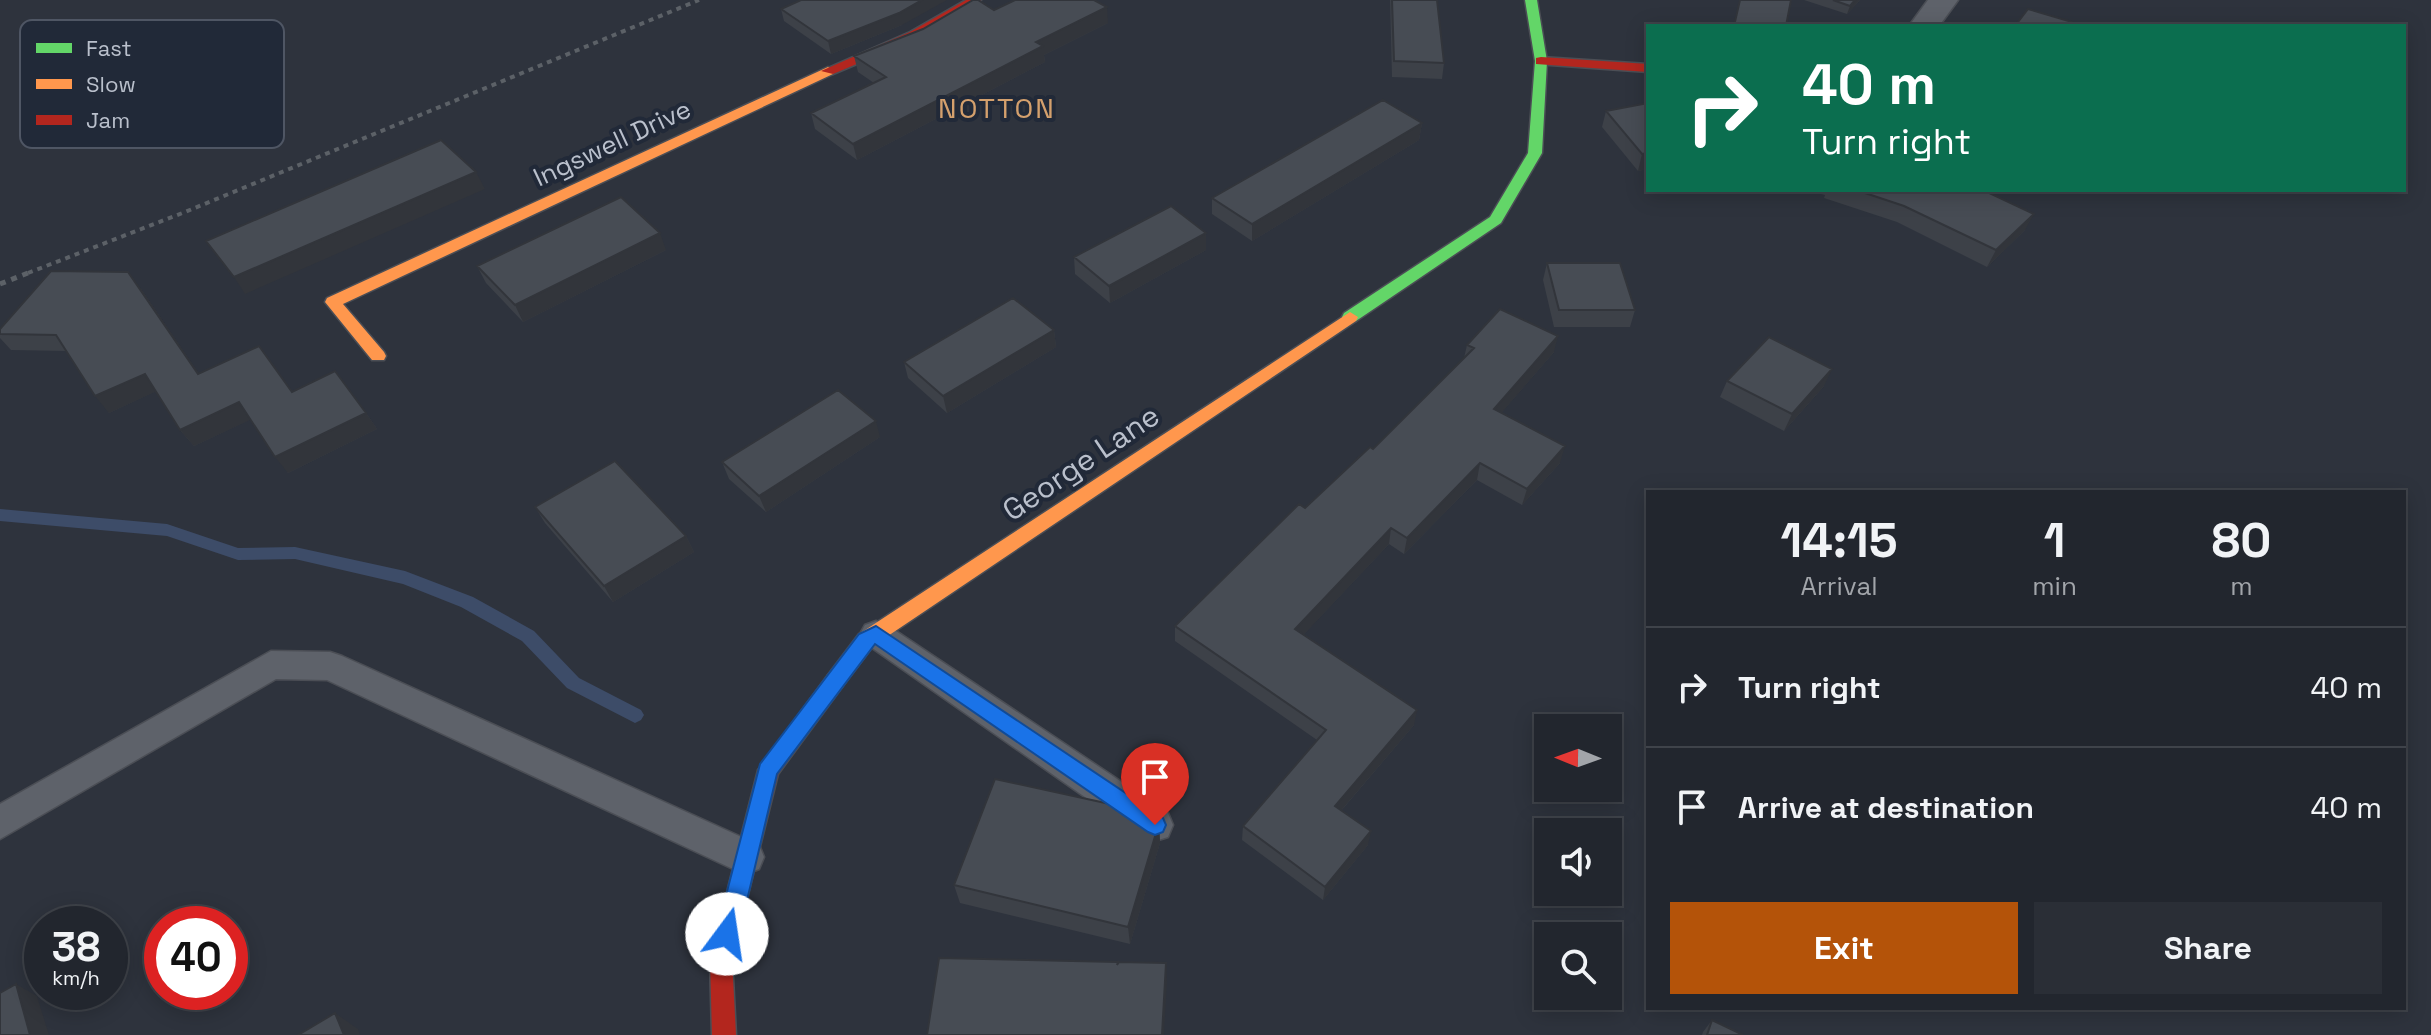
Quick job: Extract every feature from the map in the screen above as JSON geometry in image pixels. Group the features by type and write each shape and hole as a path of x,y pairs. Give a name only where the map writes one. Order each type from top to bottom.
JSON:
{"street":[{"name":"Ingswell Drive","path":"378,356 333,302 847,62 914,35 975,0"},
{"name":"George Lane","path":"724,1035 721,959 768,770 866,640 1496,220 1535,153 1541,61 1531,0"},
{"path":"1925,24 1943,0"},
{"path":"1541,61 1646,68"}],"lane":[{"path":"876,634 1155,825"},
{"path":"0,823 271,665 330,666 746,857"}],"path":[{"path":"0,284 185,212 699,0"}],"building":[{"path":"801,0 922,0 899,13 828,41 781,9"},
{"path":"973,0 994,10 1015,0 1094,0 1107,7 1036,42 1043,46 853,144 811,113 886,77 854,56 923,29"},
{"path":"1392,0 1437,0 1444,63 1394,61"},
{"path":"1740,0 1791,0 1786,24 1734,24"},
{"path":"1833,0 1855,0 1850,6"},
{"path":"2028,9 2072,22 2071,24 2017,24"},
{"path":"1383,100 1422,123 1252,224 1212,198"},
{"path":"1646,103 1646,153 1642,154 1606,111"},
{"path":"441,140 476,172 234,277 206,241"},
{"path":"1862,192 1987,192 2034,214 1996,250 1904,206"},
{"path":"621,197 660,233 515,305 477,266"},
{"path":"1171,206 1206,233 1109,286 1074,257"},
{"path":"1547,263 1620,263 1635,310 1559,310"},
{"path":"51,271 128,272 198,374 259,346 292,392 335,371 366,413 275,457 239,402 180,430 145,374 95,396 56,335 0,334 0,329"},
{"path":"1013,298 1054,330 943,396 904,362"},
{"path":"1500,309 1558,336 1494,409 1565,446 1527,489 1480,463 1407,538 1391,528 1295,629 1417,710 1335,806 1371,831 1325,887 1243,826 1326,730 1175,626 1299,504 1305,508 1370,447 1373,449 1474,348 1467,345"},
{"path":"1769,337 1832,369 1792,414 1727,381"},
{"path":"838,390 876,421 759,496 722,462"},
{"path":"615,461 686,536 604,586 535,507"},
{"path":"995,779 1119,806 1139,820 1159,823 1128,927 954,885"},
{"path":"939,958 1118,962 1117,965 1119,962 1166,963 1162,1035 927,1035"},
{"path":"16,984 30,1035 0,1035 0,993"},
{"path":"335,1013 344,1035 298,1035"},
{"path":"1712,1020 1743,1035 1707,1035"}],"waterway":[{"path":"0,515 167,530 238,554 295,553 405,578 467,602 528,636 573,683 635,715"}],"traffic: fast":[{"path":"1350,317 1496,220 1535,153 1541,61 1531,0"}],"traffic: slow":[{"path":"378,356 333,302 828,71"},
{"path":"835,681 866,640 1350,317"}],"traffic: jam":[{"path":"828,71 914,35 975,0"},
{"path":"1541,61 1646,68"},
{"path":"724,1035 721,959 768,770 835,681"}],"district":[{"name":"NOTTON","path":"997,108"}],"route":[{"path":"727,934 768,770 866,640 876,634 1155,825"}]}
